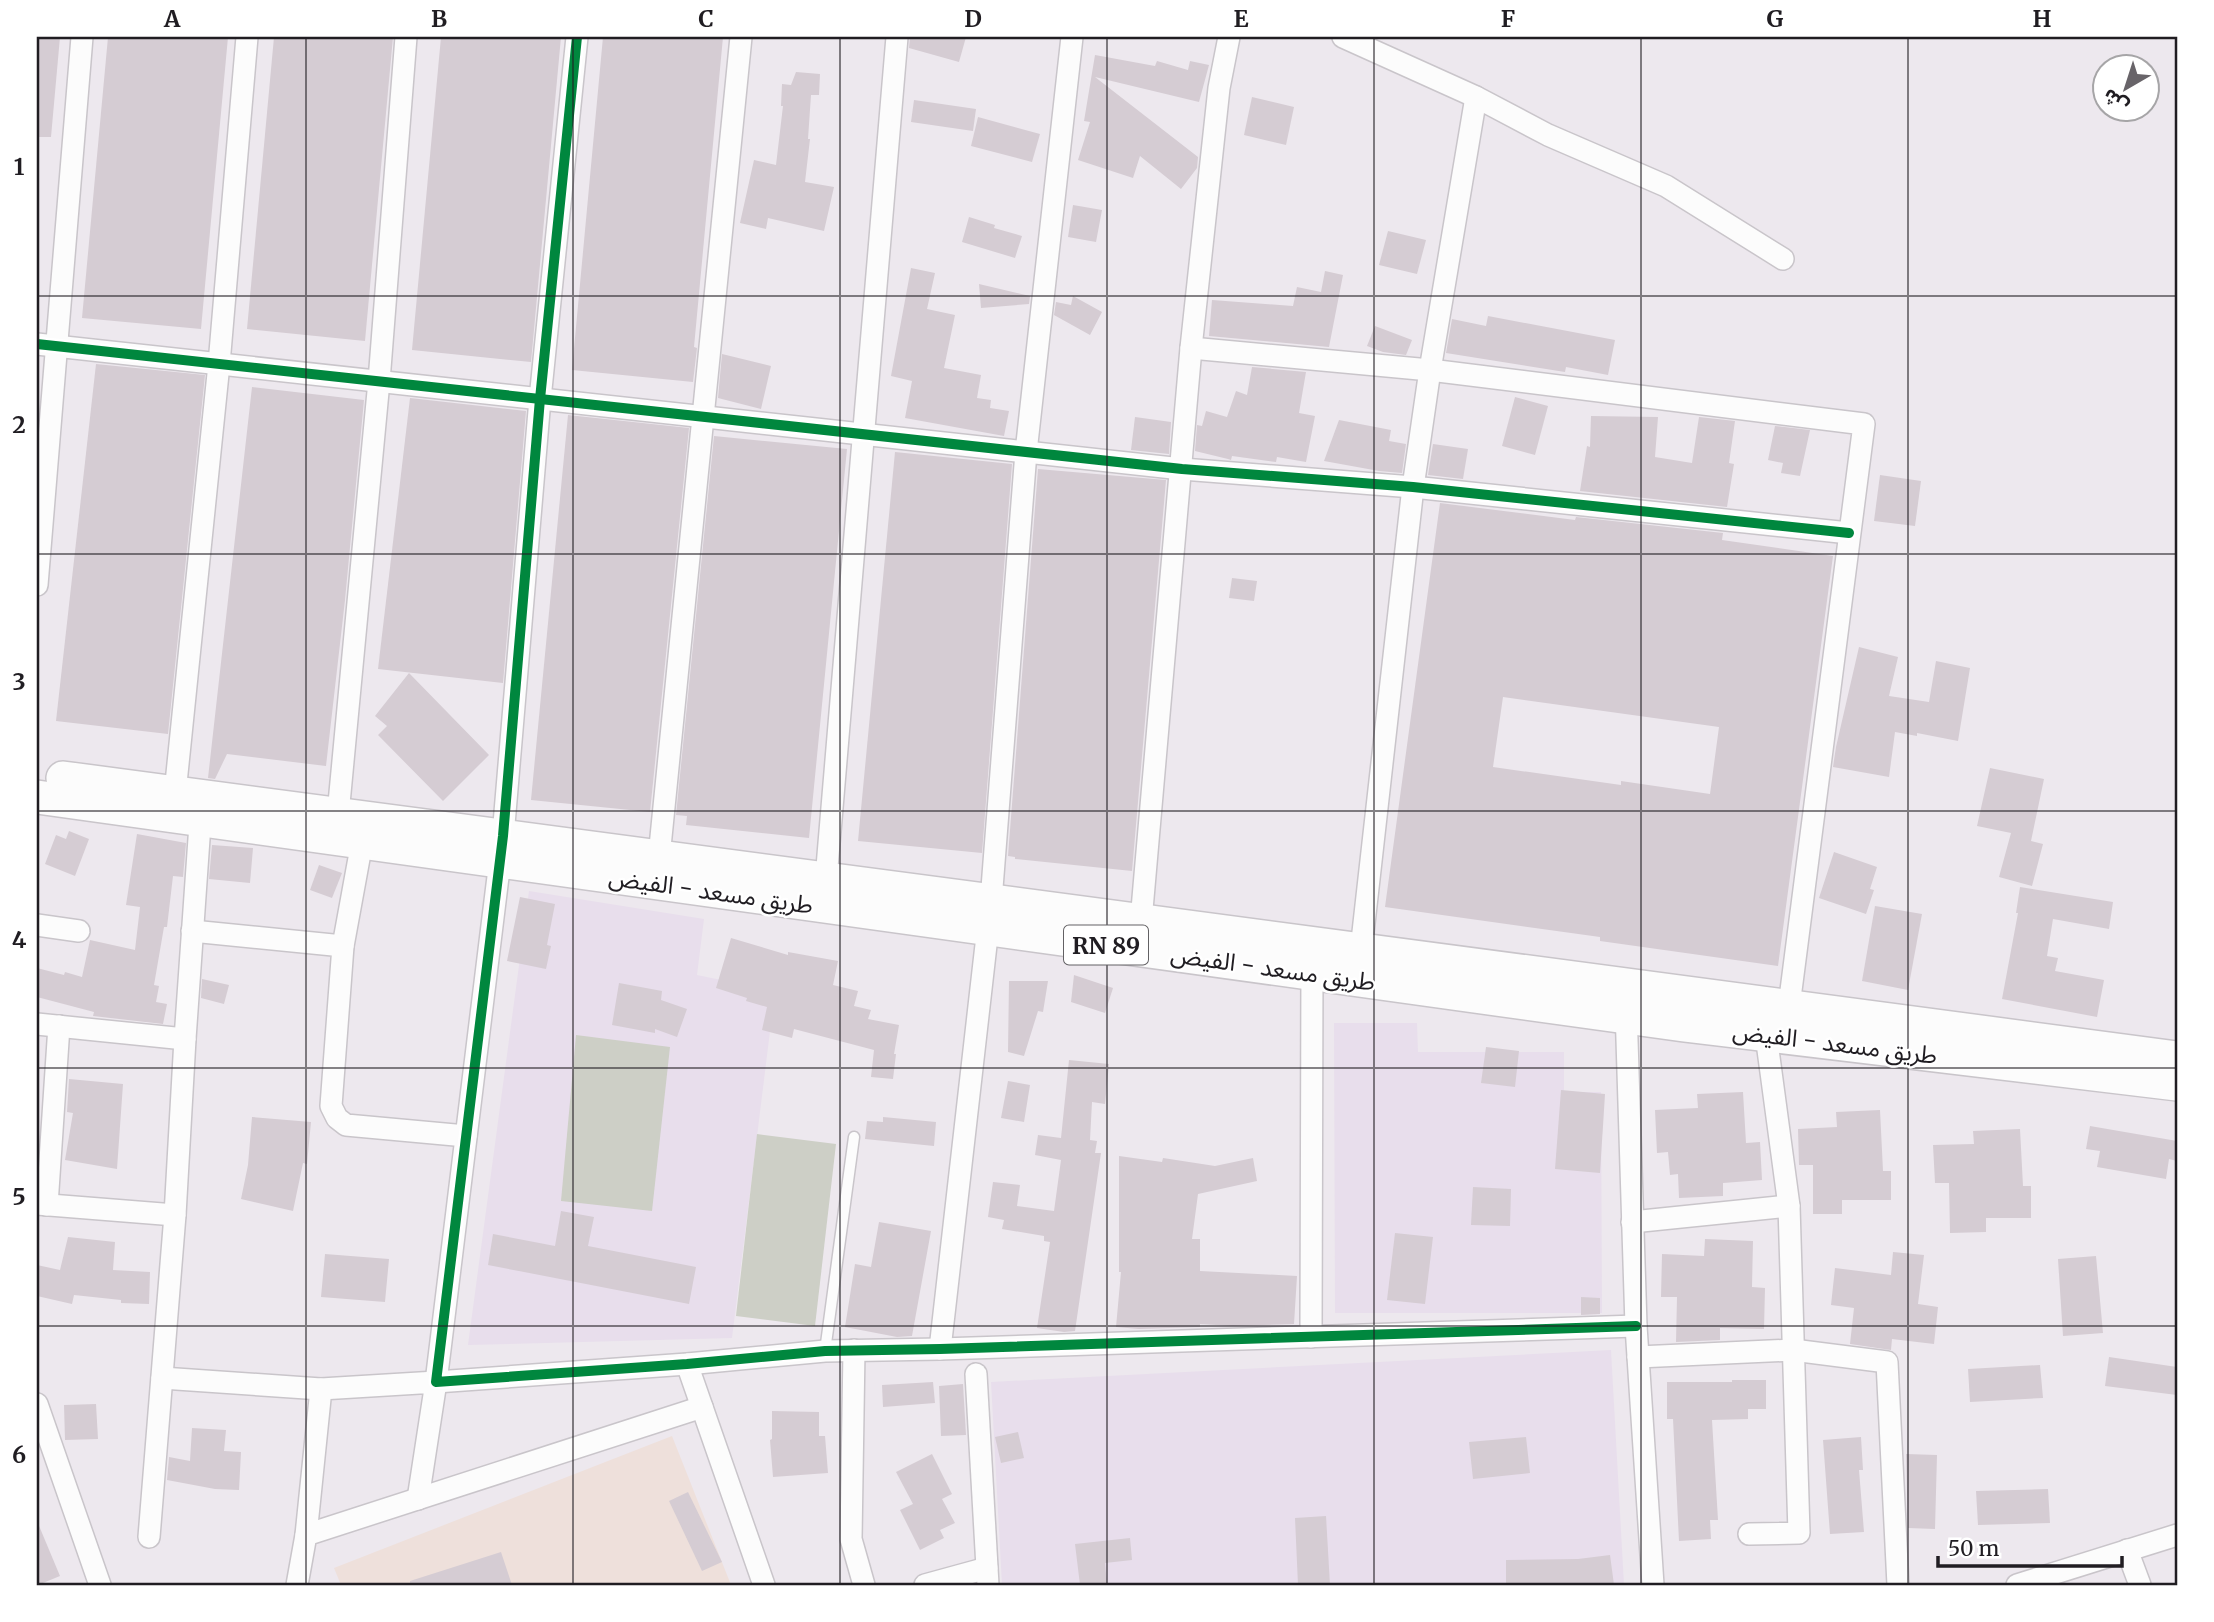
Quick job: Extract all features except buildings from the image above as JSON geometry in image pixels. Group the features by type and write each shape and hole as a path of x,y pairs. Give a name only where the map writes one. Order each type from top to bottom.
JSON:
{"main road":[{"name":"طريق مسعد - الفيض","path":"37,774 193,803 362,842 659,857 826,879 989,915 1141,921 1312,958 1361,950 1626,1001 1766,1035 2177,1084"},
{"name":"طريق مسعد - الفيض","path":"37,797 193,803 338,814 501,849 1626,1001 1789,1006 2177,1058"}],"street":[{"path":"37,585 47,345 82,37"},
{"path":"149,1537 176,1215 192,931 193,803 219,364 247,37"},
{"path":"338,814 380,382 407,37"},
{"path":"418,1499 436,1382 501,849 540,399 577,37"},
{"path":"659,857 741,37"},
{"path":"826,879 897,37"},
{"path":"940,1349 989,915 1026,452 1072,37"},
{"path":"1141,921 1191,348 1219,88 1229,37"},
{"path":"1343,37 1476,97 1548,135 1666,186 1783,259"},
{"path":"1361,950 1413,487 1476,97"},
{"path":"47,345 1182,469 1413,487 1849,533"},
{"path":"1191,348 1430,370 1864,424 1789,1006"},
{"path":"362,842 343,946 331,1106 333,1113 346,1125 466,1136"},
{"path":"37,925 79,931"},
{"path":"192,931 343,946"},
{"path":"1311,1337 1312,958"},
{"path":"1626,1001 1636,1326 1653,1585"},
{"path":"37,1024 185,1039"},
{"path":"59,1026 42,1204 176,1215"},
{"path":"1749,1534 1799,1533 1789,1206 1766,1035"},
{"path":"1632,1222 1789,1206"},
{"path":"162,1378 321,1390 687,1364 825,1351 1636,1326"},
{"path":"854,1350 851,1539 864,1585"},
{"path":"1638,1357 1793,1350 1887,1362 1898,1585"},
{"path":"687,1364 764,1585"},
{"path":"925,1585 987,1577 976,1374"},
{"path":"297,1585 306,1535 321,1390"},
{"path":"37,1404 100,1585"},
{"path":"306,1535 702,1407"},
{"path":"2017,1585 2177,1535"},
{"path":"2127,1550 2140,1585"}],"lane":[{"path":"825,1351 854,1137"}],"shaded area":[{"path":"529,891 704,919 697,975 775,991 732,1338 468,1345"},
{"path":"1334,1023 1417,1023 1418,1052 1564,1052 1564,1092 1601,1092 1602,1313 1335,1313"},
{"path":"576,1035 670,1047 652,1211 561,1201"},
{"path":"757,1134 836,1144 815,1326 736,1316"},
{"path":"1611,1350 1624,1585 1002,1585 991,1382"},
{"path":"672,1436 731,1585 341,1585 334,1568"}],"cycle path":[{"path":"577,37 540,399 503,836 436,1382 825,1351 1636,1326"},
{"path":"37,344 1182,469 1413,487 1849,533"}]}
